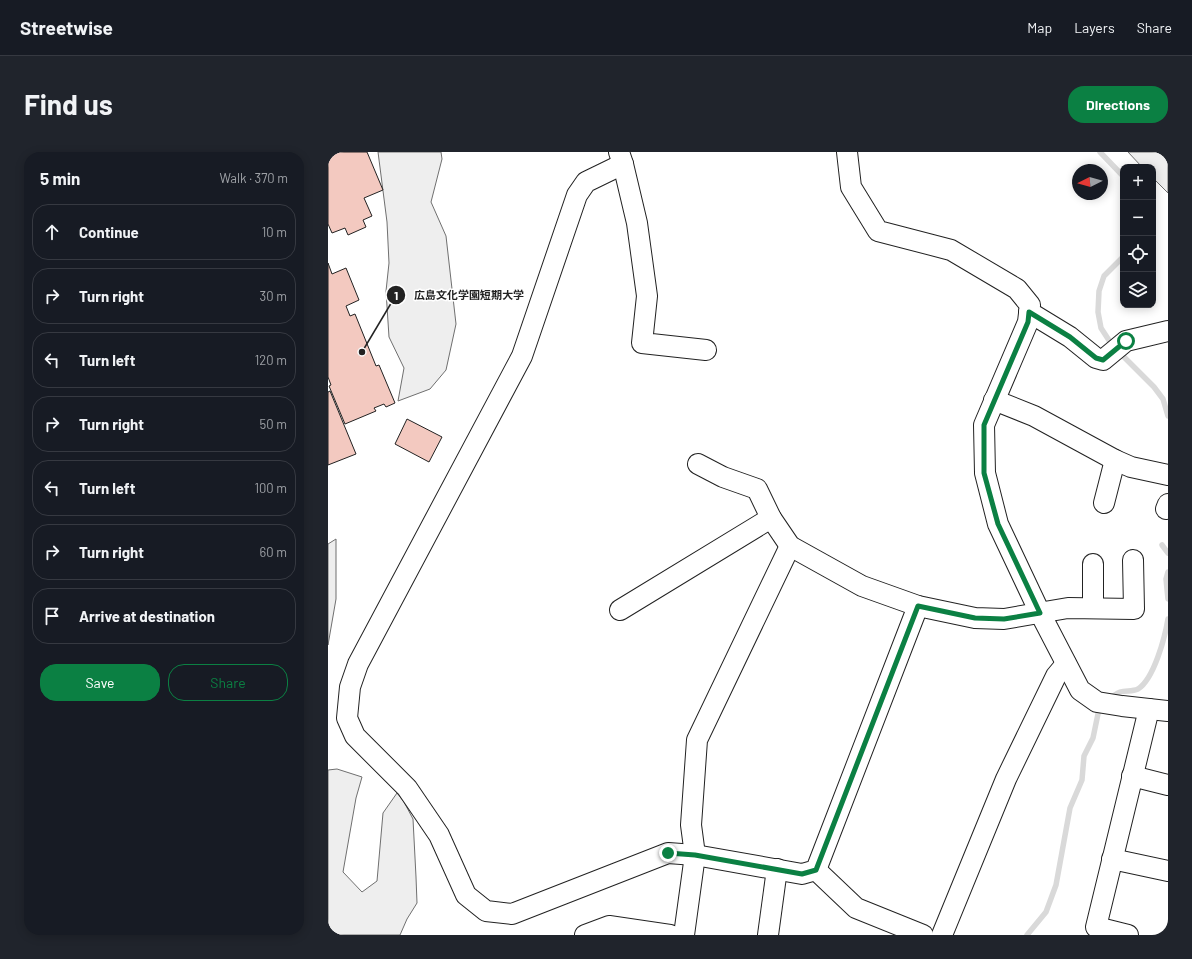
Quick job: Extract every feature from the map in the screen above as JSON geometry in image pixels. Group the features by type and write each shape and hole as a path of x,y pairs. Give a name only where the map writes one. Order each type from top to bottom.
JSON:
{"street":[{"path":"847,152 851,187 878,231 951,250 1017,289 1030,305 1028,322 984,425 984,473 998,524 1040,613 1080,690 1097,702 1158,710 1132,776 1096,927 1128,935"},
{"path":"706,350 642,343 647,296 637,223 621,158 586,182 577,195 522,356 358,664 350,687 347,718 355,736 407,788 439,835 466,894 486,911 512,914 668,853 695,855 802,874 816,870"},
{"path":"1029,312 1070,337 1096,358 1103,360 1126,341 1168,331"},
{"path":"994,400 1034,416 1115,460 1131,467 1168,475"},
{"path":"1104,503 1115,460"},
{"path":"698,464 723,477 757,489 771,518 790,546 862,586 918,606 975,618 1004,619 1068,608 1134,609 1133,560"},
{"path":"620,610 771,518"},
{"path":"684,935 695,855 690,825 697,740 790,546"},
{"path":"1092,564 1093,608"},
{"path":"816,870 918,606"},
{"path":"942,935 1006,779 1056,676 1066,664"},
{"path":"1132,776 1168,785"},
{"path":"1112,859 1168,871"},
{"path":"768,935 777,869"},
{"path":"816,870 856,908 923,935"},
{"path":"586,935 609,926 670,935"}],"shaded area":[{"path":"378,152 441,152 442,159 431,202 446,236 456,324 446,370 430,389 398,401 404,368 389,337 386,291 389,263 387,222"},
{"path":"1128,152 1168,152 1168,193 1156,181 1156,164 1139,164"},
{"path":"336,539 336,599 328,645 328,544"},
{"path":"337,769 362,777 356,798 343,872 362,892 377,881 383,813 397,793 404,802 413,819 417,903 407,919 400,935 328,935 328,770"}],"building":[{"path":"328,152 367,152 383,190 364,198 372,216 363,220 366,227 348,235 345,228 332,233 328,224"},
{"path":"328,263 332,274 346,268 359,300 346,306 350,316 355,314 376,366 379,365 395,403 386,407 384,404 374,408 376,411 345,424 329,386 331,385 328,377"},
{"path":"330,391 356,454 328,465 328,392"},
{"path":"407,419 442,437 429,462 395,444"}],"waterway":[{"path":"1100,152 1120,173"},
{"path":"1112,345 1101,328 1098,312 1099,291 1104,276 1120,260"},
{"path":"1119,352 1154,387 1163,399 1168,416"},
{"path":"1162,545 1168,553"},
{"path":"1168,572 1166,579 1168,599"},
{"path":"1112,697 1120,692 1138,689 1144,684 1158,657 1168,619"},
{"path":"1027,935 1046,912 1056,885 1070,808 1082,780 1084,756 1093,738 1099,709"}],"place":[{"name":"広島文化学園短期大学","path":"362,352"}],"route":[{"path":"668,853 695,855 802,874 816,870 918,606 975,618 1004,619 1040,613 998,524 984,473 984,425 1028,322 1029,312 1070,337 1096,358 1103,360 1126,341"}]}
